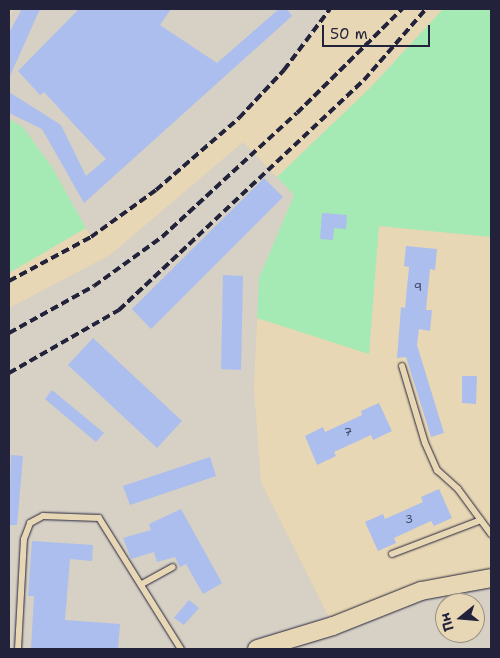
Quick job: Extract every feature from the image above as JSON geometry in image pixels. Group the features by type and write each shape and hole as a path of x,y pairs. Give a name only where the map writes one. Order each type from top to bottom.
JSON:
{"street":[{"path":"257,649 333,626 422,591 491,578"}],"lane":[{"path":"402,366 426,443 438,470 458,489 491,534"},
{"path":"18,649 26,528 35,519 43,516 99,518 182,649"},
{"path":"392,554 481,520"},
{"path":"142,584 173,566"}],"shaded area":[{"path":"13,9 330,9 284,70 239,118 156,190 91,237 52,167 23,127 9,119 9,19"},
{"path":"243,142 294,195 259,278 254,388 261,482 333,625 435,595 435,643 485,643 485,593 441,593 491,578 491,649 9,649 9,308 110,255"}],"green space":[{"path":"443,9 491,9 491,237 379,226 369,354 257,318 259,278 294,195 277,177 370,88"},
{"path":"9,119 23,127 52,167 86,228 9,273"}],"building":[{"path":"22,9 40,9 9,78 9,33"},
{"path":"79,9 171,9 160,25 217,63 279,9 287,9 292,16 84,203 42,129 9,113 9,92 61,125 86,176 106,159 44,92 40,95 18,71"},
{"path":"264,178 283,197 151,329 132,309"},
{"path":"322,213 347,215 346,229 334,228 333,240 320,239"},
{"path":"406,246 437,249 435,270 430,269 426,310 432,310 430,331 419,329 417,345 444,433 431,437 406,357 397,358 401,307 405,308 409,267 404,266"},
{"path":"223,275 243,276 241,370 221,369"},
{"path":"93,338 182,421 157,448 68,365"},
{"path":"462,376 477,376 476,404 462,403"},
{"path":"52,390 104,433 96,442 45,399"},
{"path":"379,403 392,431 373,440 371,435 334,452 336,456 317,465 305,436 323,427 325,432 362,415 361,411"},
{"path":"11,455 23,456 17,525 9,525"},
{"path":"210,457 216,476 130,505 123,486"},
{"path":"439,489 452,518 434,526 431,521 394,538 396,543 378,551 365,522 383,514 385,519 423,502 421,497"},
{"path":"181,509 222,583 203,594 186,564 180,567 175,557 157,562 154,552 131,559 123,538 151,530 149,524"},
{"path":"32,541 93,545 92,561 70,559 65,620 120,624 118,649 31,649 34,596 28,596"},
{"path":"189,600 199,608 184,625 174,618"}],"railway":[{"path":"9,281 91,237 156,190 239,118 284,70 330,9"},
{"path":"9,333 94,286 162,237 297,113 402,9"},
{"path":"9,373 119,310 364,80 426,9"}]}
